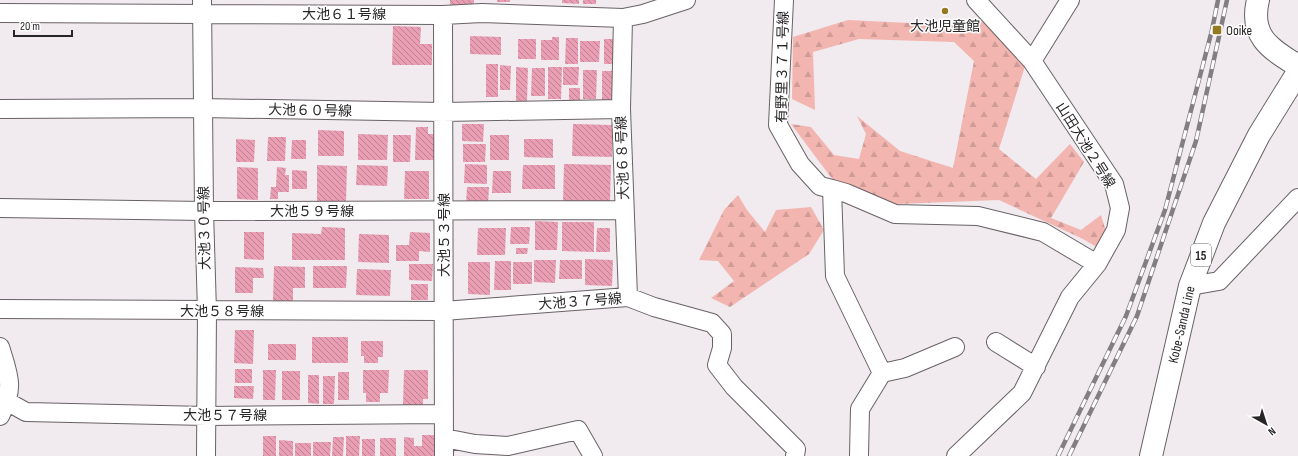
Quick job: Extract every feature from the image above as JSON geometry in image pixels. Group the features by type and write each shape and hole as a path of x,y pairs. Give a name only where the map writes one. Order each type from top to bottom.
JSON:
{"main road":[{"path":"1258,0 1256,22 1262,40 1298,66"},
{"name":"Kobe-Sanda Line","path":"1151,456 1190,286 1214,223 1259,135 1298,72"}],"street":[{"name":"大池６１号線","path":"0,13 202,7 443,15 482,7 623,18 643,14 686,0"},
{"name":"有野里３７１号線","path":"784,0 778,124 800,164 820,186 846,192 895,214 978,216 1043,232 1097,264"},
{"name":"山田大池２号線","path":"956,456 1022,393 1070,297 1097,264 1116,230 1120,208 1114,184 1032,61 976,0"},
{"path":"1032,61 1070,0"},
{"name":"大池３０号線","path":"202,7 202,108 207,311 206,456"},
{"name":"大池５３号線","path":"443,15 445,211 443,310 444,456"},
{"name":"大池６８号線","path":"623,18 621,109 628,297"},
{"name":"大池６０号線","path":"0,109 202,108 443,112 621,109"},
{"path":"832,189 835,276 882,373"},
{"path":"1190,286 1219,281 1298,198"},
{"name":"大池５９号線","path":"0,208 204,211 624,210"},
{"name":"大池３７号線","path":"443,310 628,297 654,307 712,322 722,334 722,348 717,365 734,387 796,449 795,456"},
{"name":"大池５８号線","path":"0,309 207,311 443,310"},
{"path":"996,342 1036,367"},
{"path":"0,347 10,378 4,409"},
{"path":"859,456 860,409 882,373 905,368 955,348"},
{"name":"大池５７号線","path":"4,409 26,412 206,416 444,414"},
{"path":"444,438 475,444 508,446 578,430 593,456"}],"green space":[{"path":"848,20 950,25 968,29 986,20 1026,63 999,149 1036,179 1070,144 1084,162 1051,218 1081,230 1101,215 1107,235 1100,249 1083,239 999,200 896,204 836,184 791,124 811,127 834,155 859,159 866,134 857,116 900,151 953,168 974,61 954,42 859,39 813,52 815,110 792,99 793,37"},
{"path":"738,195 747,210 765,232 776,210 811,207 824,230 809,254 730,307 711,298 734,281 718,261 699,260 724,210"}],"building":[{"path":"450,0 474,0 474,6 450,6"},
{"path":"497,0 510,0 510,2 497,2"},
{"path":"562,0 579,0 579,4 562,3"},
{"path":"583,0 596,0 596,4 583,4"},
{"path":"393,26 421,27 420,44 432,44 432,65 392,65"},
{"path":"470,36 501,37 501,55 470,54"},
{"path":"552,37 559,37 559,60 541,60 541,40 552,40"},
{"path":"566,38 578,38 578,64 565,64"},
{"path":"518,39 536,39 536,59 518,59"},
{"path":"604,39 618,39 618,64 604,64"},
{"path":"580,41 600,41 599,62 580,62"},
{"path":"486,64 498,64 498,97 486,97"},
{"path":"500,65 511,66 510,90 500,90"},
{"path":"516,67 528,68 527,102 516,102"},
{"path":"548,67 562,67 561,99 548,99"},
{"path":"563,67 579,67 578,85 563,85"},
{"path":"532,68 545,68 545,96 531,96"},
{"path":"583,70 597,70 596,99 583,99"},
{"path":"602,71 615,71 615,101 602,101"},
{"path":"569,88 580,88 580,103 569,103"},
{"path":"462,124 484,124 483,142 462,141"},
{"path":"573,124 612,125 612,157 572,156"},
{"path":"416,127 428,127 428,134 434,134 434,160 415,160"},
{"path":"318,130 344,131 344,156 318,156"},
{"path":"358,134 388,135 387,160 358,160"},
{"path":"393,135 411,135 410,162 393,162"},
{"path":"490,135 509,135 509,160 490,160"},
{"path":"268,137 286,137 285,161 267,161"},
{"path":"236,139 255,140 254,162 236,162"},
{"path":"524,139 553,139 553,158 524,157"},
{"path":"292,140 306,140 306,159 291,159"},
{"path":"463,144 486,144 485,162 463,162"},
{"path":"465,164 487,165 487,184 464,183"},
{"path":"564,164 611,165 610,201 563,201"},
{"path":"317,165 347,166 346,202 317,202"},
{"path":"357,165 388,166 387,186 356,185"},
{"path":"523,165 555,165 555,189 522,189"},
{"path":"237,167 258,168 258,200 237,199"},
{"path":"277,167 286,168 285,175 289,175 289,192 278,192 278,199 270,199 271,187 276,187"},
{"path":"292,170 307,171 307,189 292,189"},
{"path":"405,171 429,171 429,199 404,199"},
{"path":"493,171 511,171 511,193 492,193"},
{"path":"467,187 489,187 488,205 466,204"},
{"path":"535,221 558,222 557,250 535,250"},
{"path":"562,222 594,222 594,252 562,251"},
{"path":"322,227 345,228 345,260 292,260 292,233 321,234"},
{"path":"511,227 530,227 529,244 510,244"},
{"path":"478,228 506,228 505,255 477,255"},
{"path":"597,228 610,228 610,252 596,252"},
{"path":"244,232 264,232 264,260 244,259"},
{"path":"410,232 430,233 430,252 419,251 419,261 396,261 396,245 409,245"},
{"path":"359,234 389,235 389,263 358,262"},
{"path":"516,248 528,248 527,254 516,254"},
{"path":"585,259 613,260 612,286 585,285"},
{"path":"534,260 556,260 555,283 534,282"},
{"path":"560,260 582,260 582,279 559,279"},
{"path":"495,261 511,261 511,290 494,290"},
{"path":"468,262 490,262 490,295 468,294"},
{"path":"513,262 532,262 532,284 513,284"},
{"path":"409,264 433,264 432,281 409,280"},
{"path":"274,266 305,267 305,288 293,288 293,301 273,301"},
{"path":"313,266 347,266 346,288 313,288"},
{"path":"235,267 263,268 264,278 253,278 253,293 235,293"},
{"path":"357,269 391,270 390,296 356,295"},
{"path":"411,284 428,284 428,300 411,300"},
{"path":"235,330 254,330 253,364 234,363"},
{"path":"312,337 348,337 348,363 312,363"},
{"path":"361,341 383,341 383,357 378,357 378,363 364,363 364,356 361,356"},
{"path":"268,344 296,344 296,360 268,360"},
{"path":"235,369 252,369 252,383 235,383"},
{"path":"263,370 276,370 275,400 263,400"},
{"path":"363,370 389,370 388,393 380,393 380,402 366,402 366,393 363,393"},
{"path":"404,370 428,370 428,399 423,399 423,406 403,405"},
{"path":"282,371 300,371 300,400 282,400"},
{"path":"338,372 349,372 349,400 338,400"},
{"path":"308,375 319,375 319,404 308,403"},
{"path":"323,376 335,376 334,404 323,404"},
{"path":"234,386 254,386 253,399 234,398"},
{"path":"422,435 435,435 435,456 404,456 404,437 414,438 414,446 422,446"},
{"path":"263,436 276,436 276,456 263,456"},
{"path":"346,436 360,436 359,456 346,456"},
{"path":"333,437 344,437 343,456 332,456"},
{"path":"380,438 396,438 396,456 380,456"},
{"path":"362,439 375,439 375,456 362,456"},
{"path":"279,440 293,441 293,456 279,456"},
{"path":"313,442 331,442 330,456 313,456"},
{"path":"295,443 311,443 311,456 295,456"}],"railway":[{"path":"1058,456 1126,316 1165,210 1212,30 1218,0"},
{"path":"1069,456 1137,316 1196,141 1227,0"}],"place":[{"name":"大池児童館","path":"945,11"},
{"name":"Ooike","path":"1217,30"}]}
